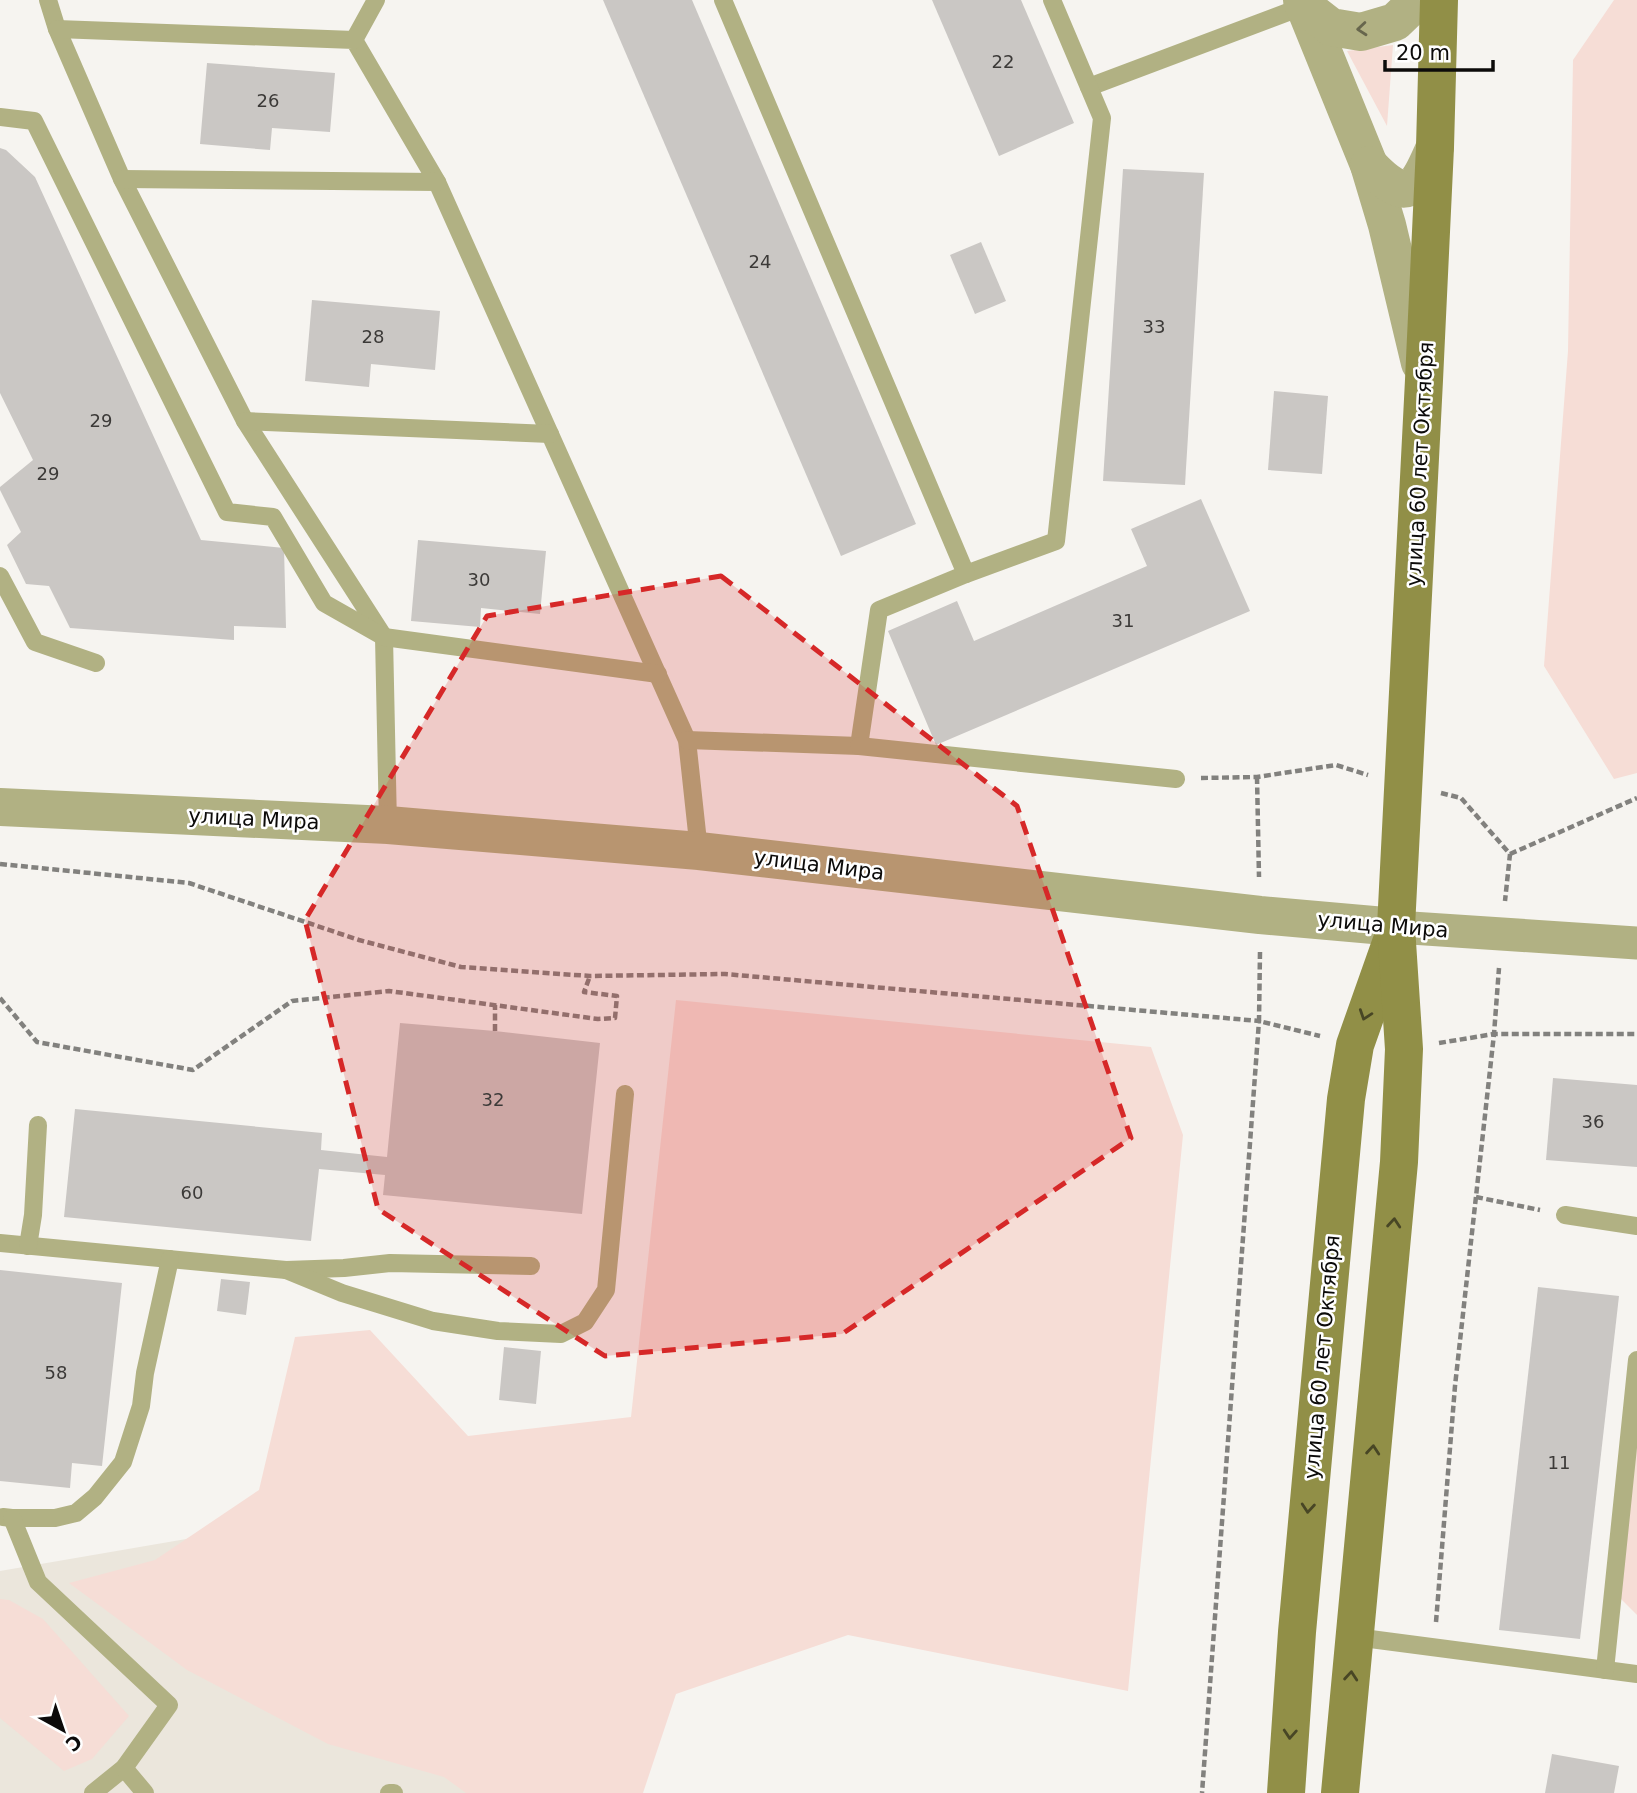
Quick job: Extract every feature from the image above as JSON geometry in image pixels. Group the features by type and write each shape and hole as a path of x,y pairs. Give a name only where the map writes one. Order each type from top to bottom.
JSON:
{"main road":[{"name":"улица 60 лет Октября","path":"1340,1793 1399,1162 1404,1049 1396,927 1435,148 1439,0"},
{"name":"улица 60 лет Октября","path":"1286,1793 1297,1632 1346,1099 1354,1045 1396,927"},
{"path":"1297,1632 1355,1637"}],"street":[{"path":"1303,3 1331,27 1362,32 1395,22 1418,0"},
{"path":"1303,3 1369,165 1387,225 1424,380"},
{"path":"1369,165 1382,179 1401,190 1411,187 1421,178 1435,148"},
{"name":"улица Мира","path":"0,807 388,825 699,851 1246,914 1637,943"}],"lane":[{"path":"48,0 57,29 122,179 245,421 384,636 388,825"},
{"path":"354,40 376,0"},
{"path":"723,0 965,574"},
{"path":"859,746 879,610 965,574 1056,541 1102,118 1052,0"},
{"path":"1088,87 1303,3"},
{"path":"57,29 354,40"},
{"path":"354,40 437,182 687,740 699,851"},
{"path":"0,117 34,121 227,512 273,517 324,603 384,636 658,674"},
{"path":"122,179 437,182"},
{"path":"245,421 550,434"},
{"path":"0,576 35,642 96,663"},
{"path":"687,740 859,746 1176,779"},
{"path":"286,1270 342,1293 433,1321 498,1331 561,1334 585,1322 606,1290 625,1094"},
{"path":"28,1245 33,1215 38,1125"},
{"path":"1565,1215 1637,1226"},
{"path":"0,1243 286,1270 390,1263 531,1266"},
{"path":"93,1793 124,1768 169,1705 38,1582 6,1517 55,1518 76,1513 95,1497 123,1462 141,1406 145,1374 170,1259"},
{"path":"1605,1670 1637,1360"},
{"path":"1355,1637 1637,1674"},
{"path":"124,1768 145,1793"}],"path":[{"path":"1510,854 1637,798"},
{"path":"0,864 189,883 359,940 461,967 590,976 725,974 1259,1021 1202,1793"},
{"path":"0,998 37,1042 193,1070 292,1001 388,991 615,1018 617,996 584,992 590,976"},
{"path":"495,1005 495,1031"},
{"path":"1476,1196 1565,1215"}],"highlighted area":[{"path":"721,576 1017,806 1131,1138 842,1334 605,1356 378,1209 305,920 487,616"}],"shaded area":[{"path":"1614,0 1637,0 1637,773 1614,779 1544,666 1568,351 1573,60"},
{"path":"1393,45 1387,126 1347,51"},
{"path":"676,1000 1151,1047 1183,1135 1128,1691 848,1635 676,1694 643,1793 466,1793 444,1777 328,1744 187,1670 69,1583 155,1560 259,1490 295,1337 370,1330 468,1436 631,1417"},
{"path":"1637,1422 1637,1615 1616,1594"},
{"path":"279,1523 508,1793 0,1793 0,1571"},
{"path":"0,1599 9,1600 43,1619 129,1716 92,1759 64,1771 0,1718"}],"building":[{"path":"603,0 692,0 916,524 841,556"},
{"path":"932,0 1021,0 1074,123 999,156"},
{"path":"207,63 335,73 330,132 272,128 270,150 200,144"},
{"path":"0,148 6,150 35,177 201,540 284,548 286,628 234,626 234,640 70,628 49,586 26,584 7,545 21,532 0,490 0,487 33,460 0,393"},
{"path":"1123,169 1204,173 1185,485 1103,481"},
{"path":"981,242 1006,301 975,314 950,255"},
{"path":"312,300 440,311 435,370 371,364 369,387 305,381"},
{"path":"1274,391 1328,396 1322,474 1268,470"},
{"path":"1201,499 1250,611 936,745 888,631 957,601 974,641 1147,566 1131,529"},
{"path":"418,540 546,551 540,614 481,608 480,627 411,621"},
{"path":"400,1023 600,1043 582,1214 383,1195 385,1175 319,1169 311,1241 64,1217 75,1109 322,1133 321,1150 387,1157"},
{"path":"1553,1078 1637,1085 1637,1167 1546,1160"},
{"path":"0,1270 122,1283 102,1466 72,1463 70,1488 0,1481"},
{"path":"221,1279 250,1282 246,1315 217,1311"},
{"path":"1538,1287 1619,1296 1580,1639 1499,1630"},
{"path":"504,1347 541,1351 536,1404 499,1400"},
{"path":"1552,1754 1619,1766 1614,1793 1545,1793"}]}
